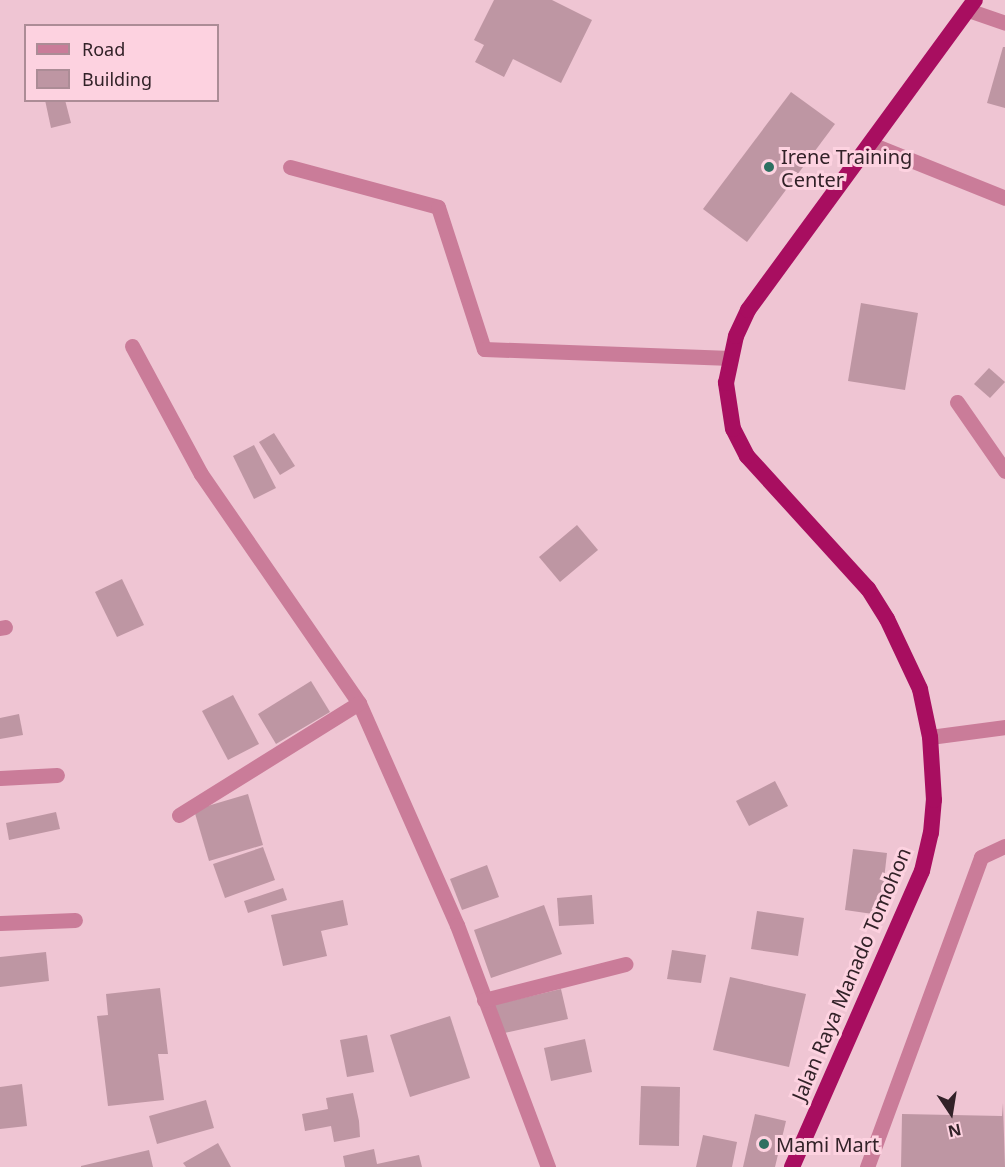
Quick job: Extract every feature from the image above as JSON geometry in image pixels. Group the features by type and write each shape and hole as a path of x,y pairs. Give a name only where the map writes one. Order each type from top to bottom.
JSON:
{"highway":[{"name":"Jalan Raya Manado Tomohon","path":"792,1167 922,871 931,833 934,800 930,737 920,689 887,619 868,589 747,456 733,429 726,383 736,336 748,310 971,5"}],"street":[{"path":"971,5 1005,22"},
{"path":"871,144 1005,198"},
{"path":"290,167 438,207 484,349 730,358"},
{"path":"132,346 201,474 359,704 457,925 548,1167"},
{"path":"957,402 1005,471"},
{"path":"179,815 359,704"},
{"path":"930,737 1005,728"},
{"path":"0,778 57,775"},
{"path":"867,1167 981,857 1005,846"},
{"path":"0,923 75,920"},
{"path":"484,1000 625,964"}],"building":[{"path":"494,0 552,0 592,20 561,83 513,59 504,77 475,62 484,45 474,40"},
{"path":"1003,47 1005,47 1005,108 987,103"},
{"name":"Irene Training Center","path":"791,92 835,124 747,242 703,209"},
{"path":"45,102 66,102 71,123 51,128"},
{"path":"861,303 918,313 905,390 848,381"},
{"path":"989,368 1005,382 990,398 974,384"},
{"path":"274,433 295,466 280,475 259,442"},
{"path":"254,445 276,488 254,499 233,456"},
{"path":"577,525 598,550 560,582 539,557"},
{"path":"122,579 144,625 117,637 95,592"},
{"path":"311,681 330,712 276,744 258,714"},
{"path":"233,695 259,744 228,760 202,711"},
{"path":"19,714 23,735 0,739 0,718"},
{"path":"775,781 788,806 749,826 736,801"},
{"path":"248,794 263,845 209,861 194,810"},
{"path":"56,812 60,829 9,840 6,823"},
{"path":"263,847 275,880 225,898 213,864"},
{"path":"853,849 887,853 880,915 845,910"},
{"path":"487,865 499,897 462,910 450,879"},
{"path":"283,888 287,900 248,913 244,901"},
{"path":"592,895 594,924 559,926 557,898"},
{"path":"343,900 348,925 321,931 327,956 283,966 271,915"},
{"path":"544,905 562,954 491,978 474,930"},
{"path":"757,911 804,918 798,956 751,949"},
{"path":"672,950 706,955 701,983 667,979"},
{"path":"46,952 49,981 0,987 0,957"},
{"path":"730,977 806,994 789,1067 713,1050"},
{"path":"160,988 168,1054 158,1054 164,1100 108,1106 97,1016 108,1015 106,994"},
{"path":"561,989 568,1019 500,1034 493,1005"},
{"path":"450,1016 470,1078 410,1097 390,1035"},
{"path":"367,1035 374,1072 347,1077 340,1040"},
{"path":"585,1039 592,1072 551,1081 544,1048"},
{"path":"22,1084 27,1126 0,1129 0,1087"},
{"path":"641,1086 680,1087 679,1146 639,1145"},
{"path":"353,1093 360,1137 334,1142 331,1126 305,1131 302,1114 328,1109 326,1098"},
{"path":"206,1100 214,1128 157,1144 149,1116"},
{"path":"1003,1103 1005,1167 901,1167 902,1114 1002,1116"},
{"name":"Mami Mart","path":"755,1114 786,1121 775,1167 743,1167"},
{"path":"703,1135 737,1142 732,1167 696,1167"},
{"path":"218,1143 231,1167 186,1167 183,1163"},
{"path":"374,1149 377,1164 419,1155 422,1167 345,1167 343,1156"},
{"path":"149,1150 153,1167 81,1167 81,1166"}],"place":[{"name":"Irene Training Center","path":"769,167"},
{"name":"Mami Mart","path":"764,1144"}]}
